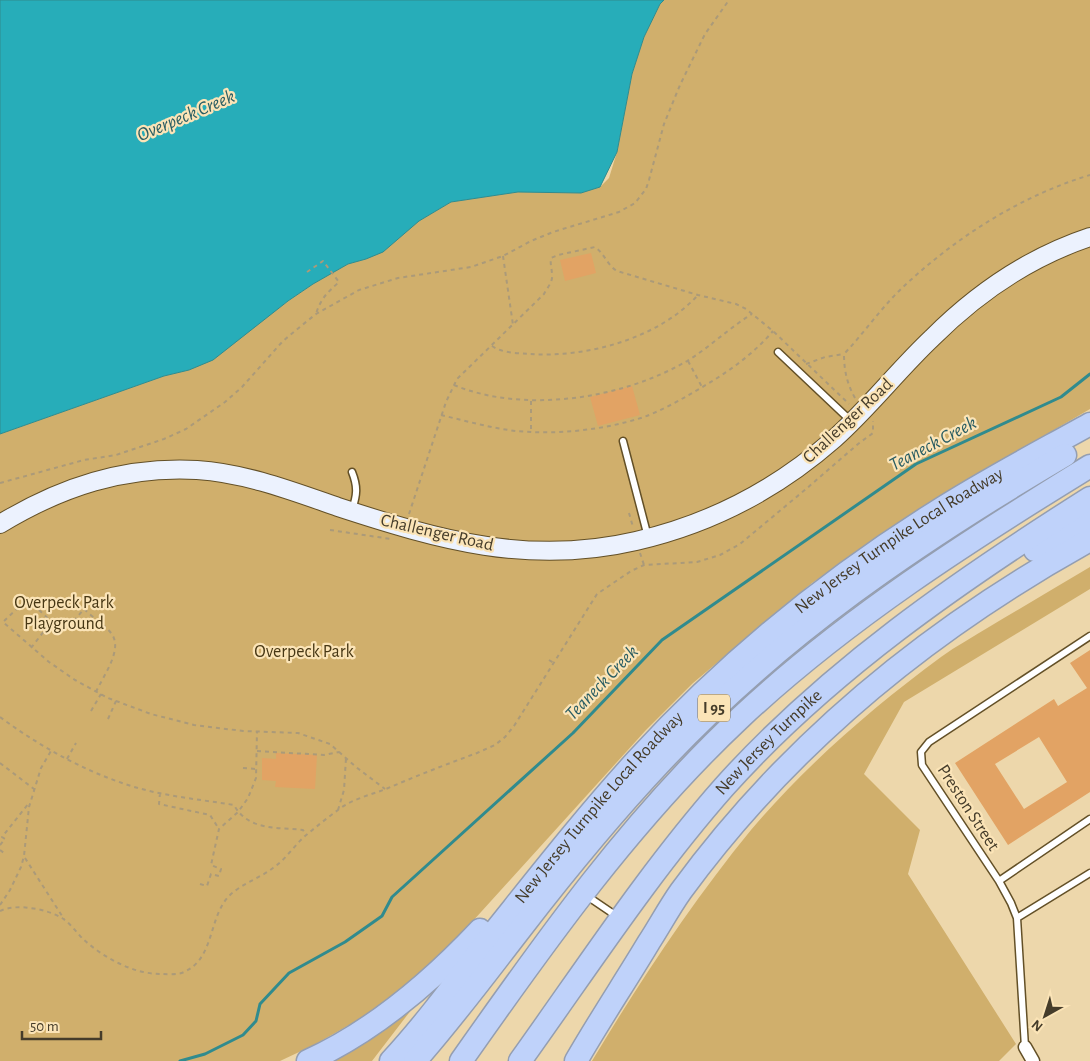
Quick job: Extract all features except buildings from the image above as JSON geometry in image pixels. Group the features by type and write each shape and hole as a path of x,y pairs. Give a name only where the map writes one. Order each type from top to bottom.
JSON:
{"highway":[{"name":"New Jersey Turnpike Local Roadway","path":"391,1061 431,1014 552,860 612,789 671,724 723,674 803,606 861,562 934,513 1090,424"},
{"name":"I 95","path":"415,1061 448,1022 567,870 614,815 668,755 737,687 809,626 883,570 974,510 1090,440"},
{"path":"461,1061 582,893 684,774 741,717 795,669 912,580 1090,466"},
{"name":"New Jersey Turnpike","path":"520,1061 664,861 710,804 770,739 809,702 845,672 941,598 1090,498"},
{"path":"941,598 996,573 1090,519"},
{"path":"576,1061 670,907 718,843 754,801 799,754 849,707 913,654 967,615 1022,579 1090,540"},
{"path":"308,1061 358,1033 406,998 447,963 480,931 513,893 552,860"},
{"path":"560,1061 644,935 670,907"},
{"path":"450,1061 516,970 545,942"}],"street":[{"name":"Challenger Road","path":"0,524 50,497 78,486 132,473 197,470 232,475 260,482 396,525 458,542 527,552 580,550 610,546 675,531 746,501 786,477 837,436 851,421 860,406 931,338 985,292 1040,258 1090,237"},
{"path":"1025,1047 1033,1061"}],"lane":[{"path":"778,352 851,421"},
{"path":"623,441 648,538"},
{"path":"352,472 357,485 356,501 352,511"},
{"name":"Preston Street","path":"1025,1047 1017,918 1012,903 922,765 921,752 929,742 1090,636"},
{"path":"999,881 1090,819"},
{"path":"1017,918 1090,873"},
{"path":"582,893 621,919"}],"path":[{"path":"0,483 84,460 116,455 164,439 186,429 225,402 283,341 316,314 359,290 398,278 471,267 503,256 553,232 619,212 635,203 649,180 664,124 680,85 705,34 729,0"},
{"path":"806,364 825,357 844,354 902,288 978,228 1046,191 1090,175"},
{"path":"330,530 392,539 399,517 404,520 409,516 442,415 454,386 461,376 544,294 551,283 551,258 558,255 595,247 602,252 610,267 617,271 698,296 736,304 773,331 852,406 860,406"},
{"path":"503,256 513,325"},
{"path":"307,272 323,260 339,282 320,301 316,314"},
{"path":"491,346 498,350 537,355 555,355 600,349 661,324 698,296"},
{"path":"454,386 489,396 531,400 573,399 625,387 658,376 688,360 752,314"},
{"path":"442,415 495,427 531,431 594,428 645,416 673,403 728,371 773,331"},
{"path":"24,856 64,919 90,946 129,967 155,974 183,972 194,964 204,952 217,914 230,894 274,868 306,835 338,810 349,803 478,753 495,745 505,737 550,670 596,594 631,571 644,565 697,562 720,555 740,544 873,433 874,422 870,415 860,406 848,386 844,354"},
{"path":"688,360 702,387"},
{"path":"531,400 531,431"},
{"path":"96,692 116,650 115,640 111,633 84,609 72,622 52,622 27,599 2,622 31,648 75,680 96,692 116,701 168,720 212,728 298,733 330,744 385,789"},
{"path":"31,648 52,622"},
{"path":"550,660 554,663"},
{"path":"545,667 550,670"},
{"path":"91,711 101,694"},
{"path":"108,719 116,701"},
{"path":"0,717 51,751 125,784 160,793 234,804 238,812 245,819 258,825 303,830 306,835"},
{"path":"200,884 207,886 211,874 219,876 221,869 211,865 219,829 238,812 251,791 256,778 257,732"},
{"path":"67,758 76,742"},
{"path":"257,750 324,755 340,752"},
{"path":"0,905 16,878 24,856 30,802 41,768 51,751"},
{"path":"338,810 344,790 346,758"},
{"path":"0,762 34,789"},
{"path":"242,768 256,769"},
{"path":"160,793 159,804 210,815 219,829"},
{"path":"0,845 4,839 2,837 30,802"},
{"path":"0,850 4,854"},
{"path":"0,911 15,908 32,908 64,919"}],"green space":[{"name":"Overpeck Park","path":"664,0 1090,0 1090,409 966,481 812,583 693,683 646,730 462,933 393,997 358,1020 314,1045 280,1061 0,1061 0,434 164,376 189,370 313,284 348,264 366,259 419,221 451,202 518,192 581,193 600,187 609,178 617,152 632,74 644,37 660,4"},
{"path":"1090,567 1090,589 904,702 864,774 920,830 908,874 1016,1044 999,1061 592,1061 648,972 708,885 751,830 817,760 890,696 941,657"},
{"path":"428,988 372,1061 323,1061"}],"water":[{"name":"Overpeck Creek","path":"0,0 664,0 660,4 644,37 632,74 617,152 600,187 581,193 518,192 451,202 419,221 383,252 348,264 313,284 288,301 213,360 189,370 164,376 0,434"}],"waterway":[{"name":"Teaneck Creek","path":"180,1061 205,1054 243,1035 256,1021 260,1004 289,973 345,942 382,916 392,897 573,733 662,640 916,464 1061,397 1090,374"}],"park label":[{"name":"Overpeck Park Playground","path":"64,613"}]}
